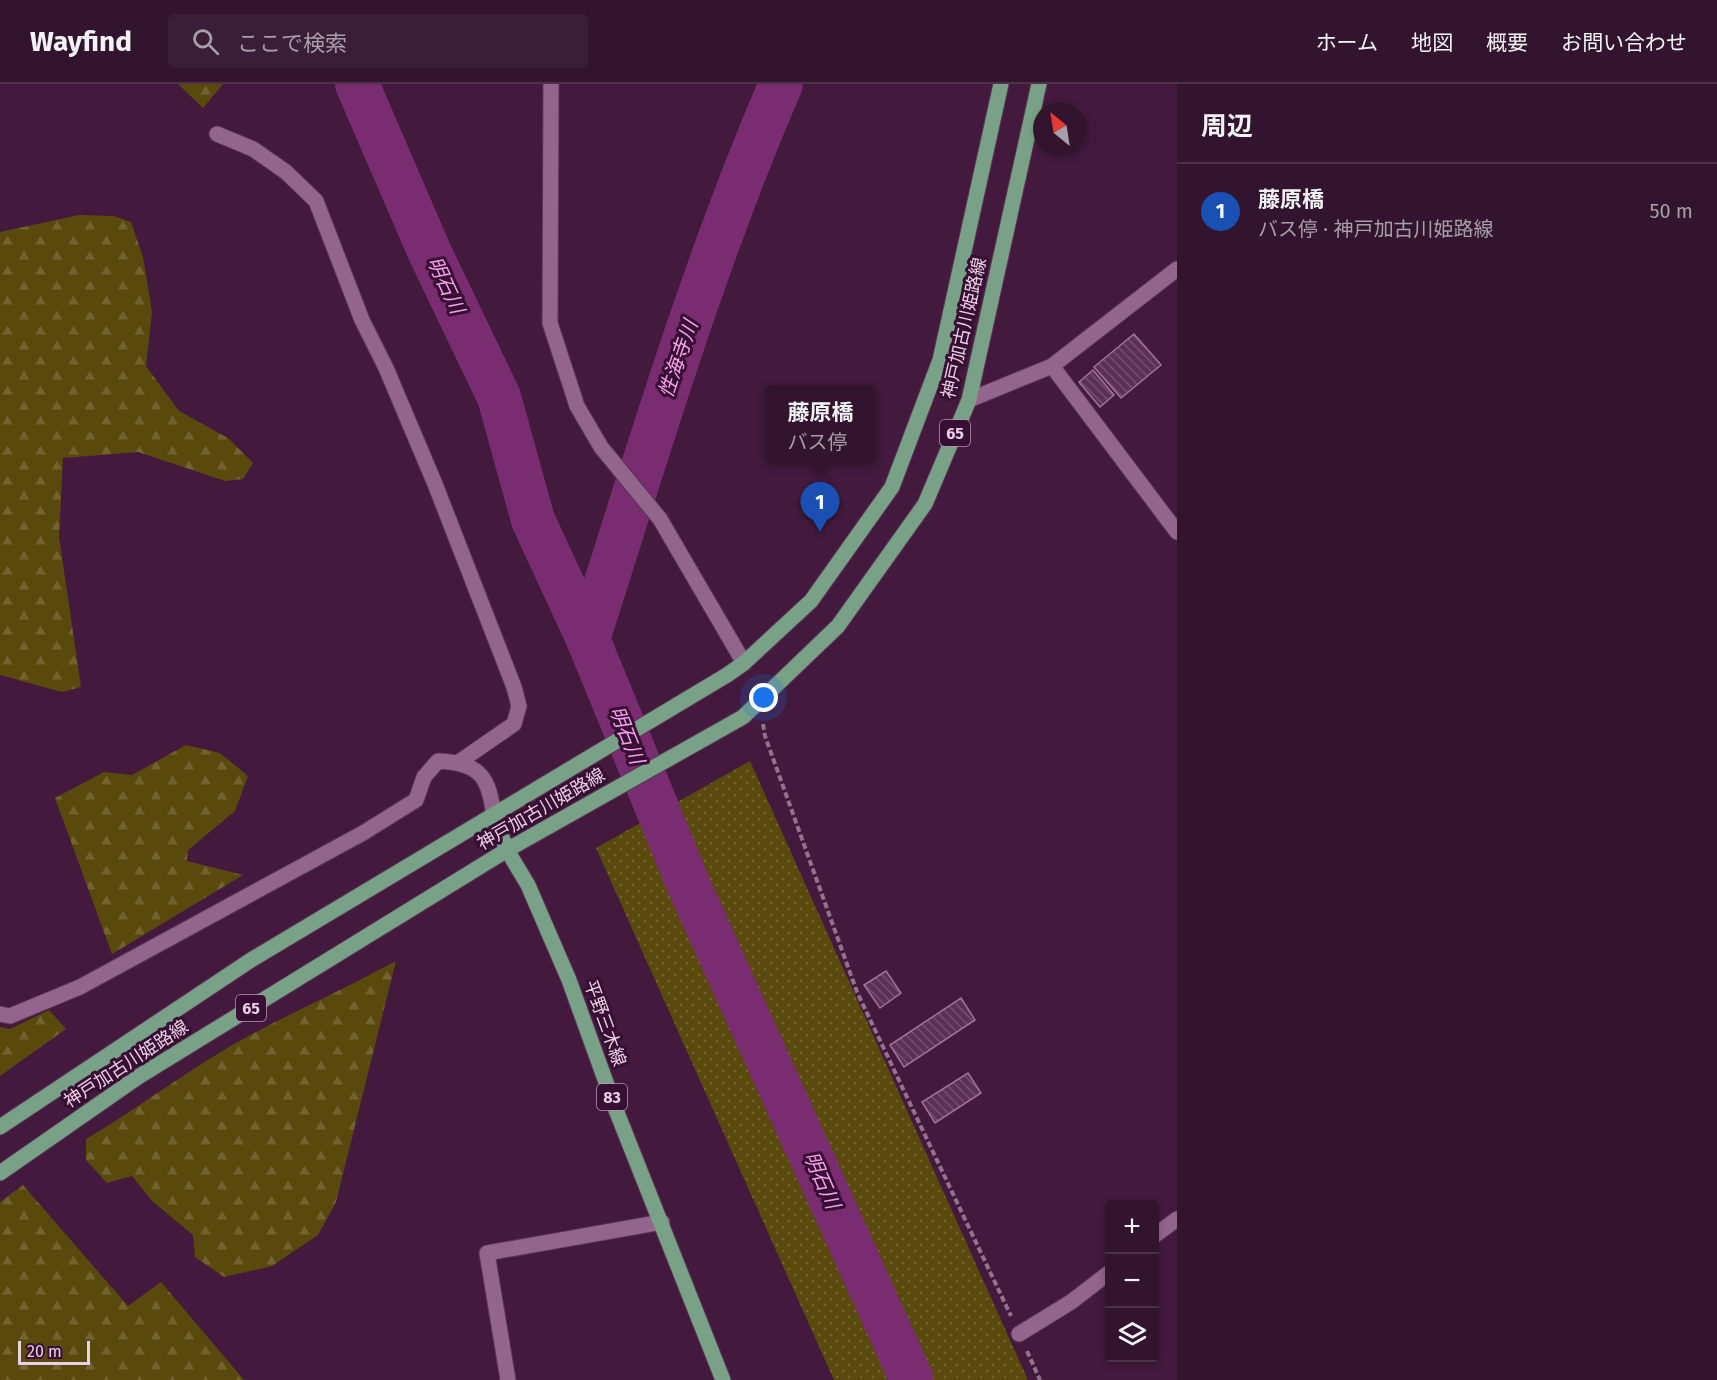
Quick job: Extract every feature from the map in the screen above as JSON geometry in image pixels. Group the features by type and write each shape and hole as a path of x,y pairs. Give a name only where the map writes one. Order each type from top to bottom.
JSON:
{"main road":[{"name":"神戸加古川姫路線","path":"0,1127 251,960 494,817 727,675 744,663 811,601 892,487 940,360 1001,84"},
{"name":"神戸加古川姫路線","path":"0,1173 138,1077 507,850 743,717 838,626 925,504 969,400 1039,84"},
{"name":"平野三木線","path":"494,817 507,850 528,885 569,980 616,1110 723,1380"}],"street":[{"path":"551,84 550,323 577,406 601,447 660,519 744,663"},
{"path":"0,1014 10,1016 80,987 363,833 416,800 424,777 438,761 459,762 514,723 519,706 514,687 395,389 362,320 316,201 286,172 253,149 217,134"},
{"path":"969,400 1052,366 1177,269"},
{"path":"1052,366 1177,532"},
{"name":"神戸加古川姫路線","path":"459,762 477,771 490,789 494,817"},
{"path":"1159,1233 1177,1219"},
{"path":"508,1380 487,1253 662,1222"},
{"path":"1019,1334 1071,1302 1105,1276"}],"path":[{"path":"761,699 765,736 856,992 1040,1380"}],"green space":[{"path":"178,84 223,84 203,108"},
{"path":"79,215 114,216 131,222 143,257 152,312 146,366 179,411 228,438 253,463 243,479 225,481 138,452 63,458 59,537 81,687 62,692 0,675 0,232"},
{"path":"186,745 220,753 248,776 235,811 188,850 187,861 243,875 112,954 55,798 104,772 132,775"},
{"path":"750,761 1028,1380 834,1380 596,848"},
{"path":"396,961 336,1202 318,1235 272,1266 224,1277 195,1257 193,1235 152,1201 132,1176 107,1183 86,1160 86,1139 193,1070 249,1036"},
{"path":"49,1010 66,1029 0,1076 0,1027 10,1029"},
{"path":"23,1185 128,1306 161,1282 244,1380 0,1380 0,1202"}],"building":[{"path":"1134,334 1161,365 1121,398 1094,367"},
{"path":"1093,370 1114,395 1100,407 1079,382"},
{"path":"886,971 901,993 880,1008 864,985"},
{"path":"961,998 975,1020 904,1067 890,1045"},
{"path":"968,1073 981,1093 935,1123 922,1102"}],"waterway":[{"name":"明石川","path":"357,84 430,253 499,397 533,520 588,639 689,886 912,1380"},
{"name":"性海寺川","path":"588,639 701,289 781,84"}],"place":[{"name":"藤原橋","path":"820,532"}]}
